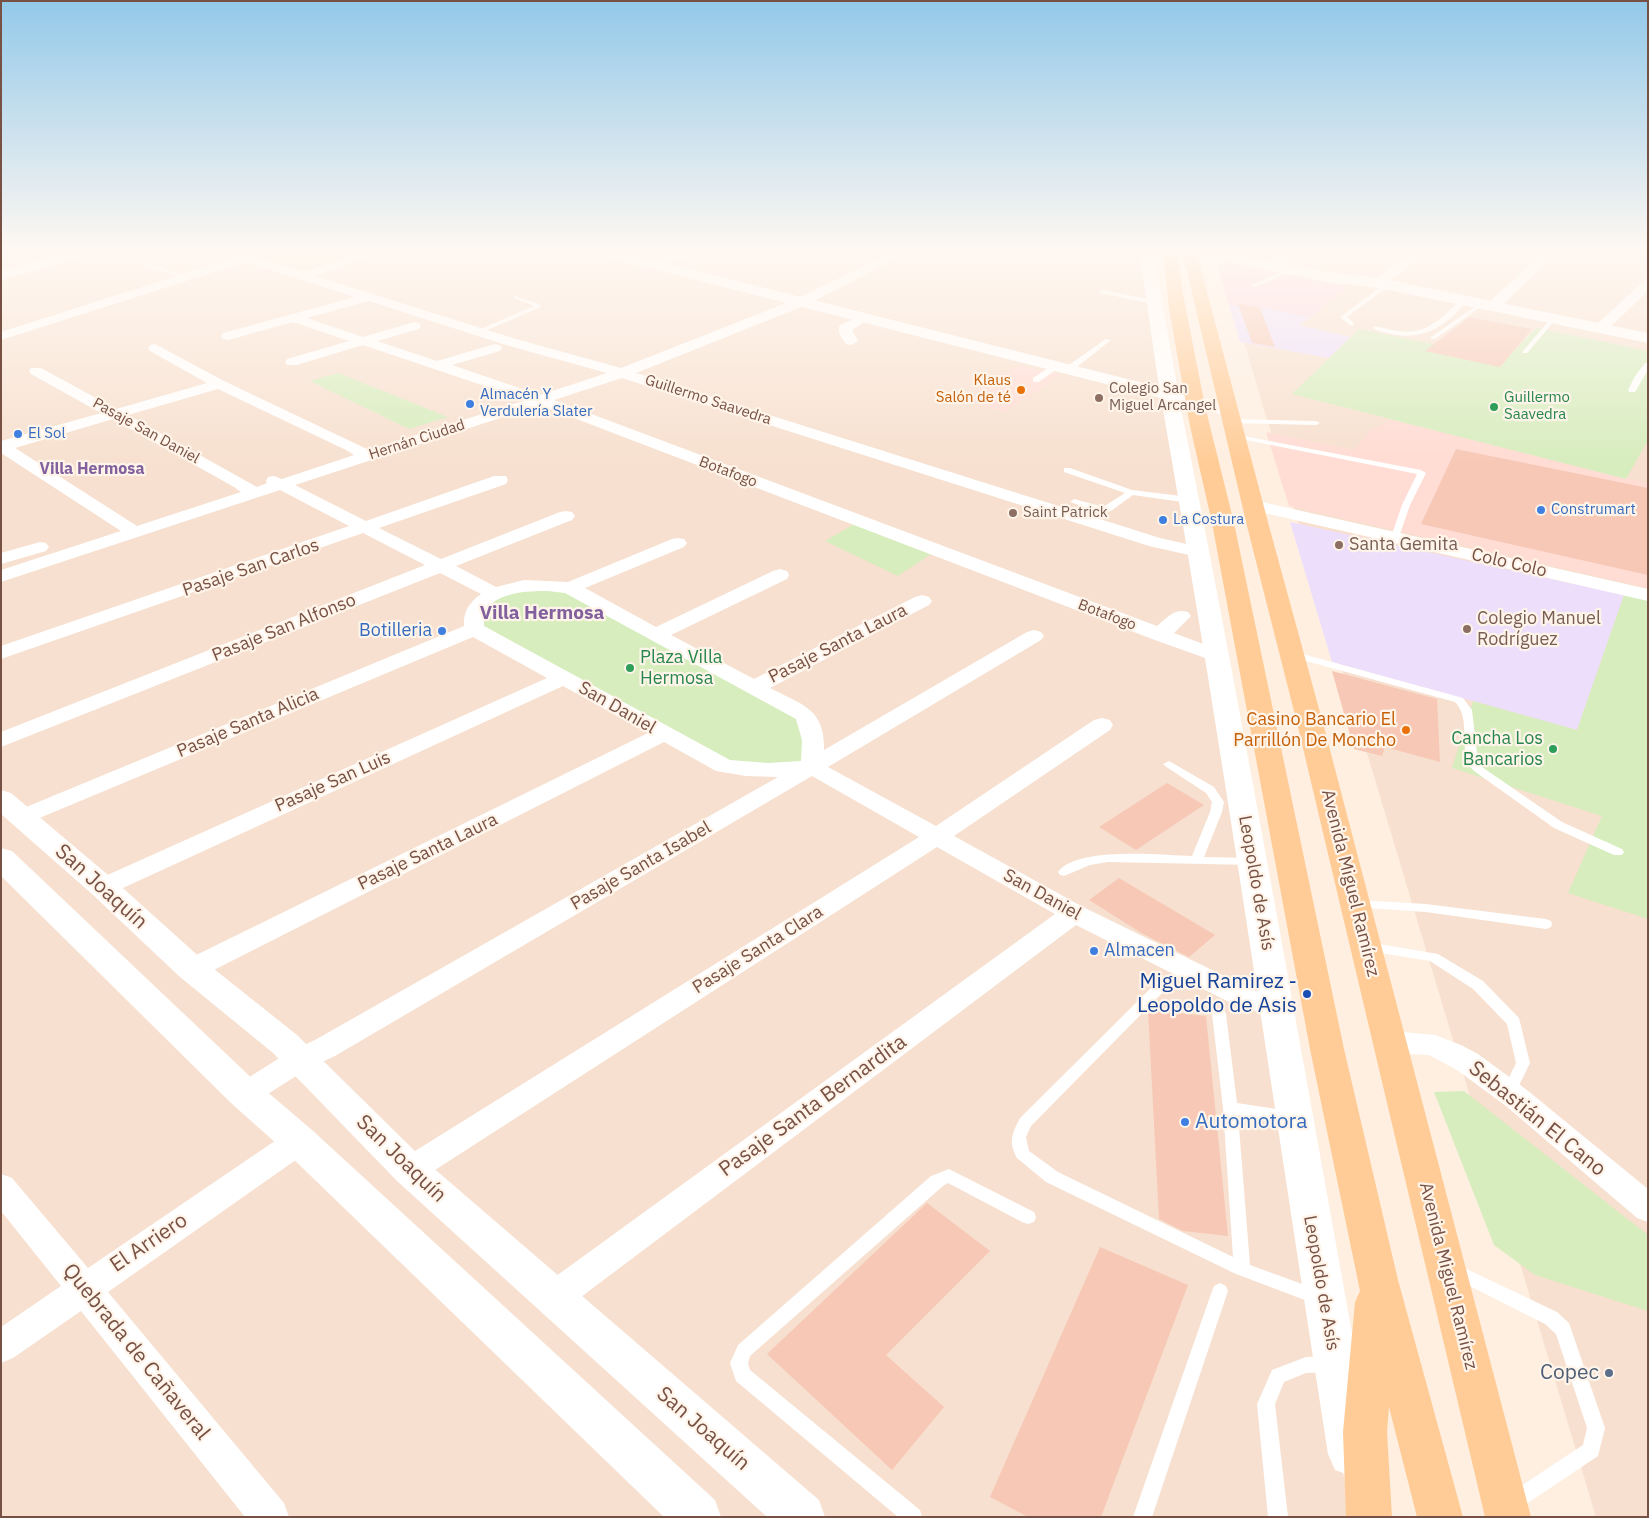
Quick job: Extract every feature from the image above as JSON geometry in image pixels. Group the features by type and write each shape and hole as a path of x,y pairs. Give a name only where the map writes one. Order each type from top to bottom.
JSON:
{"main road":[{"path":"1175,321 1182,398 1205,450 1224,533 1328,1049 1378,1280 1440,1517"},
{"name":"Avenida Miguel Ramírez","path":"1207,321 1507,1512"},
{"path":"1205,450 1218,457 1253,505"},
{"path":"1369,1517 1365,1432 1378,1280"}],"street":[{"path":"1,336 49,321"},
{"path":"228,336 283,321"},
{"name":"Botafogo","path":"302,321 522,393 1215,655"},
{"name":"Guillermo Saavedra","path":"444,321 622,373 1155,542 1198,552"},
{"name":"Hernán Ciudad","path":"2,570 134,532 622,373 754,321"},
{"path":"851,341 845,332 845,328 859,321"},
{"path":"876,321 1182,398 1232,422"},
{"name":"Leopoldo de Asís","path":"1159,321 1182,398 1189,500 1278,1008 1324,1299 1362,1517"},
{"path":"1567,321 1648,338"},
{"path":"1601,328 1609,321"},
{"path":"292,362 414,326"},
{"path":"155,348 219,384 352,447 367,456"},
{"path":"437,365 495,348"},
{"name":"Hernán Ciudad","path":"2,570 119,522 602,367"},
{"name":"Pasaje San Daniel","path":"36,371 240,483 254,493"},
{"path":"2,446 219,384"},
{"path":"2,446 134,532"},
{"path":"265,475 281,485 368,527 496,594"},
{"name":"Pasaje San Carlos","path":"1,653 500,480"},
{"name":"Colo Colo","path":"1253,505 1648,595"},
{"name":"Pasaje San Alfonso","path":"1,740 566,516"},
{"path":"570,588 678,543"},
{"path":"657,634 780,575"},
{"path":"474,629 472,614 482,602 496,594 519,587 545,584 570,588 805,715 811,725 814,744 812,768"},
{"name":"Pasaje Santa Laura","path":"754,687 922,600"},
{"name":"Botafogo","path":"1159,635 1181,616"},
{"name":"San Daniel","path":"474,629 724,766 756,771 812,768 1074,913 1242,997 1278,1008"},
{"name":"Pasaje Santa Alicia","path":"12,808 474,629"},
{"name":"Pasaje Santa Isabel","path":"245,1094 299,1060 342,1038 812,768 1034,636"},
{"name":"Pasaje San Luis","path":"103,887 564,678"},
{"name":"Pasaje Santa Clara","path":"410,1170 936,837 1102,725"},
{"name":"Pasaje Santa Laura","path":"192,969 663,734"},
{"name":"San Joaquín","path":"12,808 103,887 192,969 285,1044 410,1170 802,1517"},
{"path":"1,858 245,1094 298,1140 698,1517"},
{"name":"Pasaje Santa Bernardita","path":"553,1298 1074,913"},
{"name":"Sebastián El Cano","path":"1390,1042 1433,1045 1446,1050 1509,1092 1648,1208"},
{"name":"El Arriero","path":"1,1347 298,1140"},
{"name":"Quebrada de Cañaveral","path":"1,1187 270,1517"}],"lane":[{"path":"478,332 505,321"},
{"path":"1348,321 1352,324"},
{"path":"1375,328 1408,334 1424,333 1440,321"},
{"path":"1433,338 1461,321"},
{"path":"1525,352 1552,321"},
{"path":"1036,380 1063,367 1108,340"},
{"path":"1632,390 1639,376 1648,365"},
{"path":"1232,422 1316,423"},
{"path":"1232,422 1421,472 1406,505 1395,537"},
{"path":"1067,470 1131,492 1189,500"},
{"path":"1074,502 1103,510 1108,509 1131,492"},
{"path":"1292,654 1459,700 1467,710 1472,763 1478,769 1558,825 1618,852"},
{"path":"1169,764 1210,790 1218,802 1216,812 1196,861"},
{"path":"1064,872 1078,864 1094,859 1252,862"},
{"path":"1354,904 1426,908 1546,924"},
{"path":"1365,946 1433,956 1478,985 1514,1022 1522,1063 1509,1092"},
{"path":"1165,982 1025,1122 1018,1137 1022,1154 1052,1177 1242,1269 1324,1299"},
{"path":"1219,1014 1230,1108 1242,1269"},
{"path":"1230,1108 1294,1117"},
{"path":"913,1517 742,1375 739,1363 744,1351 937,1181 949,1176 1028,1217"},
{"path":"1446,1266 1551,1318 1563,1329 1596,1428 1591,1450 1507,1512"},
{"path":"1142,1517 1220,1291"},
{"path":"1278,1517 1266,1404 1278,1376 1306,1365 1335,1364"}],"shaded area":[{"path":"1,321 1152,321 1337,1450 1354,1517 1,1517"},
{"path":"1234,321 1305,321 1299,325 1351,337 1329,358 1240,342"},
{"path":"1238,321 1648,321 1648,1517 1596,1517"},
{"path":"1019,365 1061,375 1004,412 962,399"},
{"path":"1390,420 1648,483 1648,588 1289,506 1266,432 1355,450 1369,431"},
{"name":"Colegio Manuel Rodríguez","path":"1290,522 1624,595 1577,730 1332,662"}],"green space":[{"name":"Guillermo Saavedra","path":"1536,328 1648,351 1648,440 1626,479 1292,394 1359,329 1506,359"},
{"path":"338,373 448,417 409,429 310,381"},
{"path":"858,522 934,552 898,576 825,541"},
{"name":"Plaza Villa Hermosa","path":"570,588 805,715 812,767 724,766 474,629 482,602 496,594"},
{"name":"Cancha Los Bancarios","path":"1624,595 1648,601 1648,919 1568,893 1602,816 1452,768 1473,701 1577,730"},
{"path":"1464,1091 1648,1235 1648,1311 1535,1275 1494,1245 1434,1092"}],"building":[{"path":"1244,321 1265,321 1275,347 1252,343"},
{"path":"1465,321 1490,321 1532,329 1500,367 1425,351"},
{"path":"1456,449 1648,488 1648,575 1421,524"},
{"path":"1332,671 1437,699 1440,762 1385,747 1382,756 1354,749"},
{"path":"1167,783 1204,805 1136,850 1099,827"},
{"path":"1119,878 1215,935 1189,957 1143,934 1089,900"},
{"name":"Automotora","path":"1148,1010 1206,1016 1228,1236 1183,1231 1159,1219"},
{"path":"927,1203 990,1251 886,1355 944,1407 892,1470 767,1354"},
{"path":"1100,1247 1188,1285 1101,1517 1028,1517 990,1497"}],"place":[{"name":"Klaus Salón de té","path":"1021,390"},
{"name":"Colegio San Miguel Arcangel","path":"1099,398"},
{"name":"Almacén Y Verdulería Slater","path":"470,404"},
{"name":"Guillermo Saavedra","path":"1494,407"},
{"name":"El Sol","path":"18,434"},
{"name":"Construmart","path":"1541,510"},
{"name":"Saint Patrick","path":"1013,513"},
{"name":"La Costura","path":"1163,520"},
{"name":"Santa Gemita","path":"1339,545"},
{"name":"Colegio Manuel Rodríguez","path":"1467,629"},
{"name":"Botilleria","path":"442,631"},
{"name":"Plaza Villa Hermosa","path":"630,668"},
{"name":"Casino Bancario El Parrillón De Moncho","path":"1406,730"},
{"name":"Cancha Los Bancarios","path":"1553,749"},
{"name":"Almacen","path":"1094,951"},
{"name":"Miguel Ramirez - Leopoldo de Asis","path":"1307,994"},
{"name":"Automotora","path":"1185,1122"},
{"name":"Copec","path":"1609,1373"}],"district":[{"name":"Villa Hermosa","path":"92,469"},
{"name":"Villa Hermosa","path":"542,614"}]}
